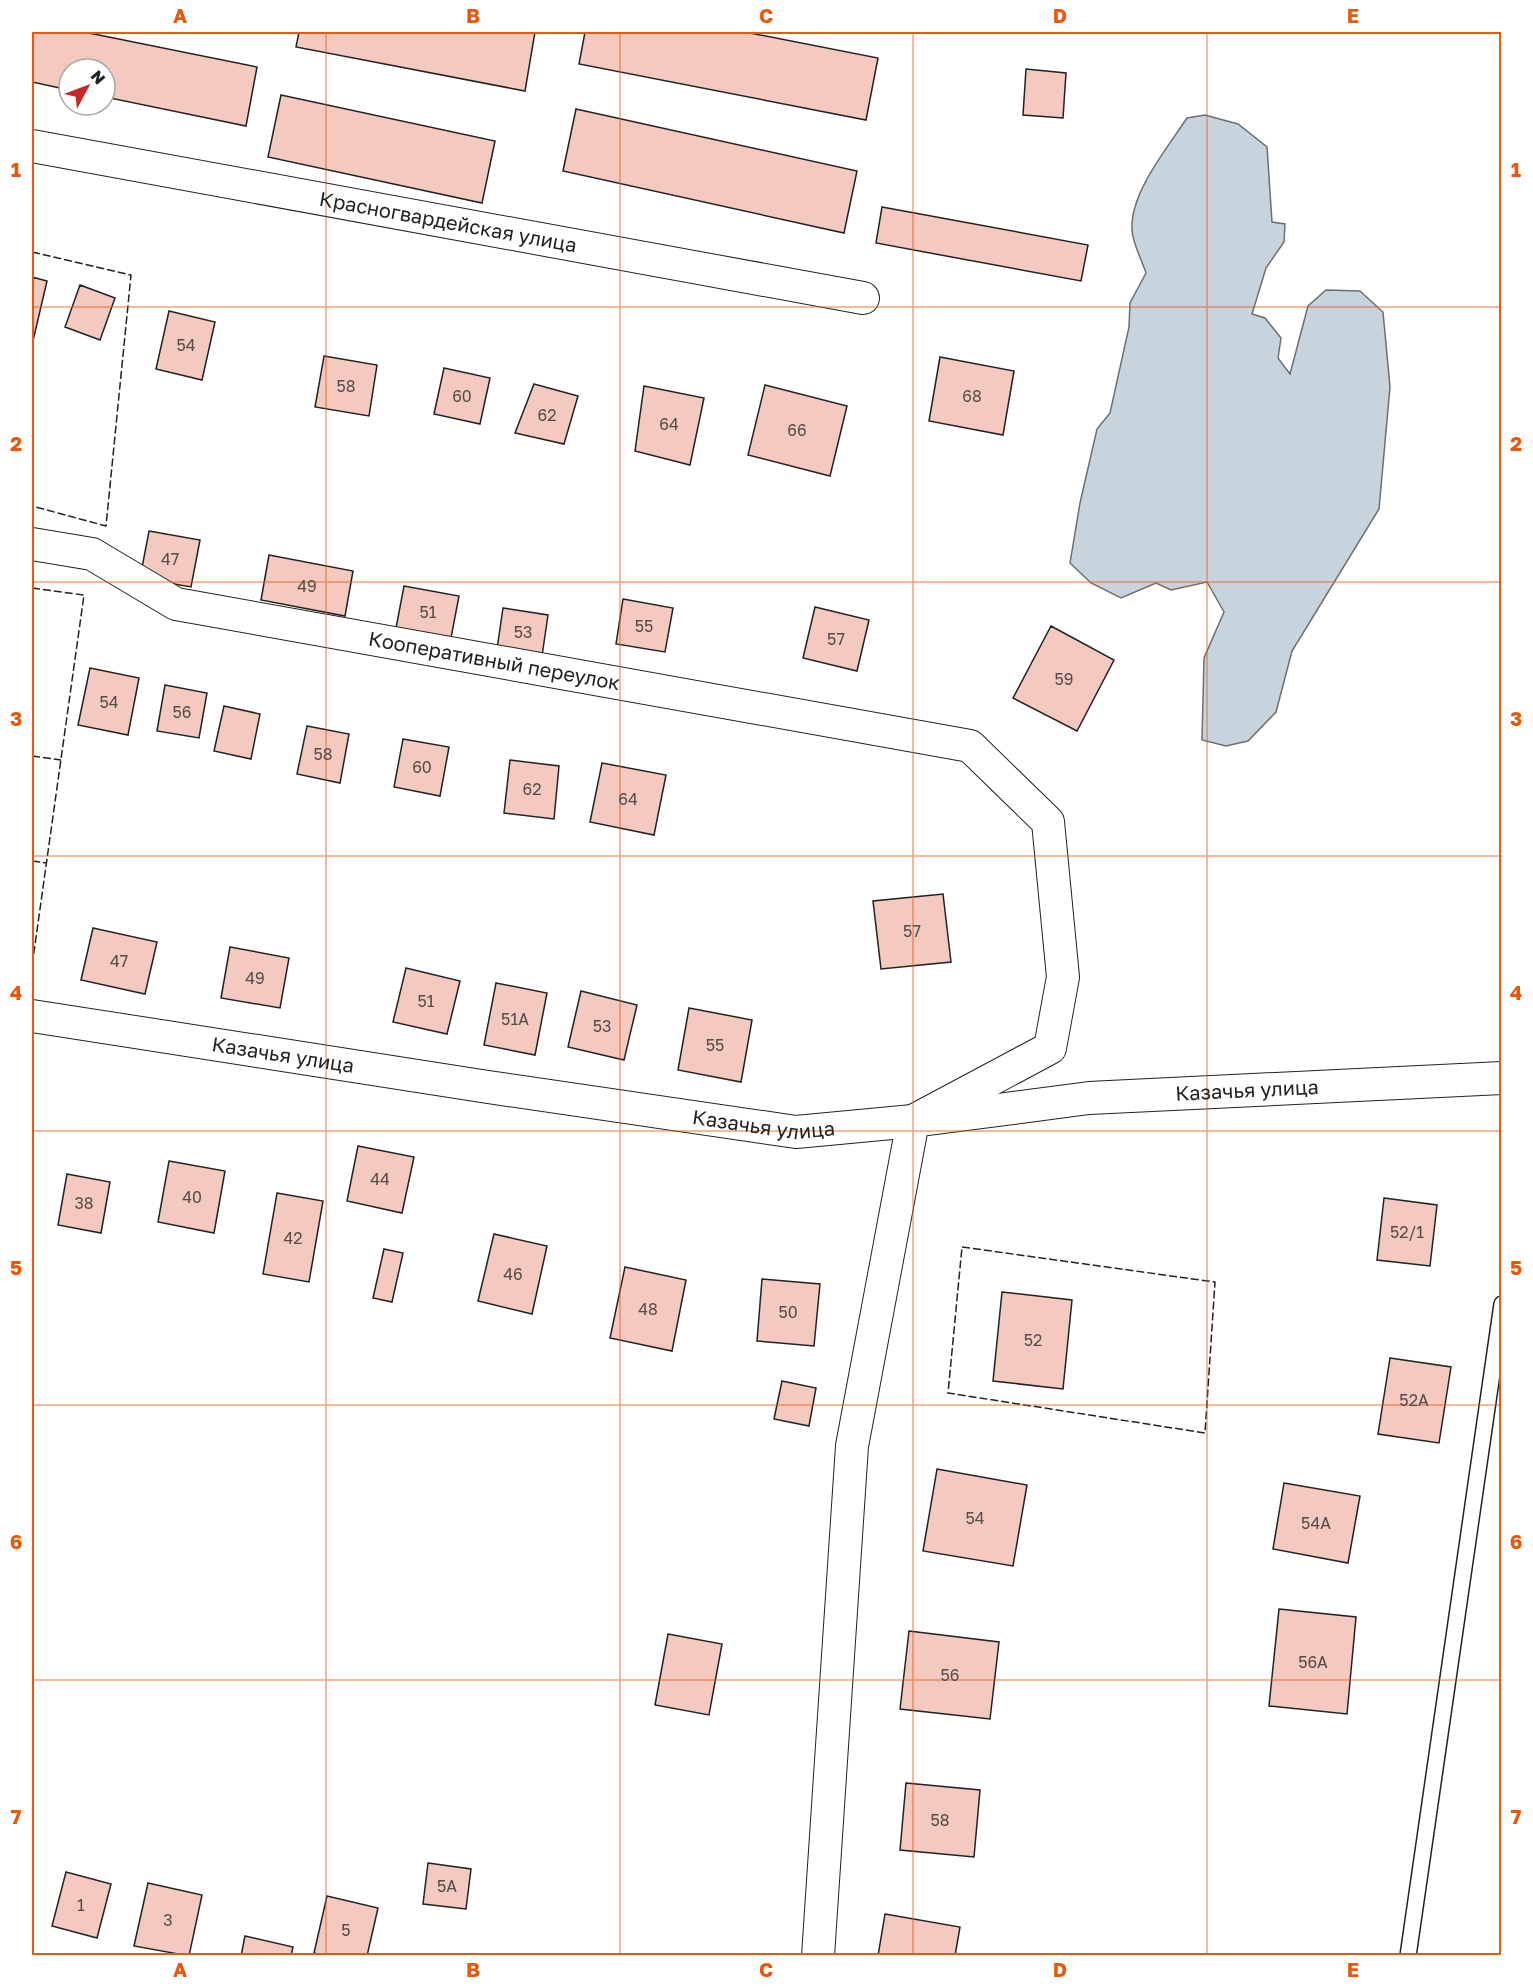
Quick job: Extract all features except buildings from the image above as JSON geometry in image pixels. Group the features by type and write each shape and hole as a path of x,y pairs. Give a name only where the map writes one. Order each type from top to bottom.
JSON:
{"street":[{"name":"Красногвардейская улица","path":"32,146 863,298"},
{"name":"Кооперативный переулок","path":"32,544 92,554 176,604 970,746 1048,822 1063,977 1050,1048 913,1121"},
{"name":"Казачья улица","path":"32,1016 488,1088 796,1132 913,1121 1089,1098 1502,1078"},
{"path":"818,1956 852,1446 913,1121"}],"lane":[{"path":"1408,1956 1502,1304"}],"shaded area":[{"path":"1205,115 1238,124 1267,147 1272,222 1285,224 1284,242 1266,268 1252,314 1265,318 1281,338 1278,358 1290,374 1308,306 1326,290 1360,291 1383,312 1390,387 1379,509 1292,651 1276,712 1248,741 1226,746 1202,740 1204,658 1224,612 1207,582 1171,590 1156,583 1121,598 1091,583 1070,563 1080,503 1097,429 1110,413 1129,327 1130,303 1146,273 1132,234 1133,215 1137,201 1161,156 1187,118"}],"fence":[{"path":"32,252 131,275 106,526 32,506"},
{"path":"32,588 84,595 32,966"},
{"path":"32,756 61,760"},
{"path":"32,861 47,863"},
{"path":"962,1247 1215,1282 1205,1433 948,1393 962,1247"}]}
